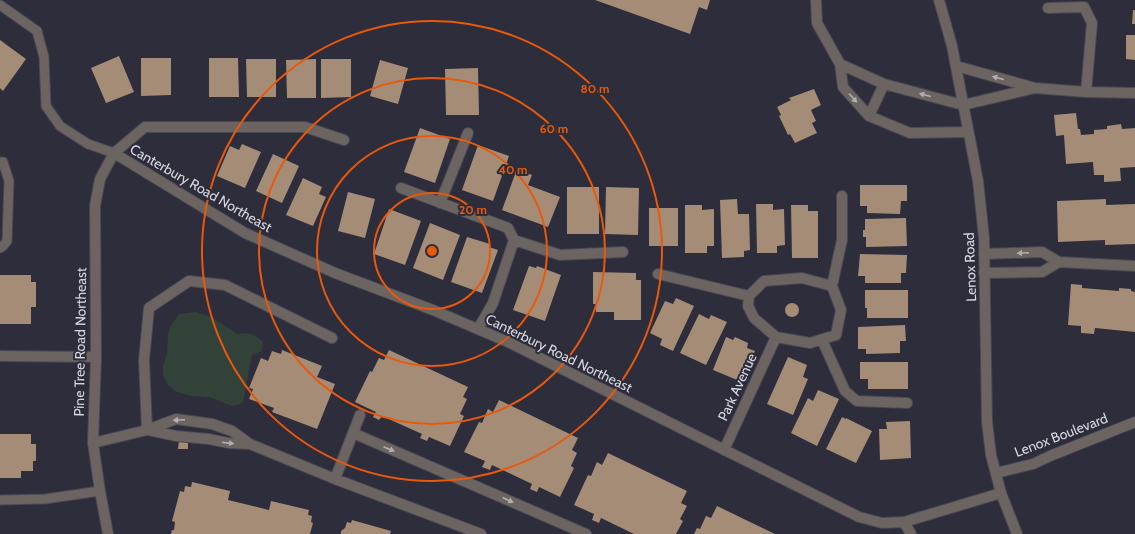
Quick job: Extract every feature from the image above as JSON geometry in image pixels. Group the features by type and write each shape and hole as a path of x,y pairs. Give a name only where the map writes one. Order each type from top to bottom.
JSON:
{"street":[{"path":"816,0 817,23 840,64 843,87 869,116 910,132 968,132"},
{"name":"Lenox Road","path":"939,0 952,46 978,181 984,238 987,422 991,455 1001,493 1017,534"},
{"path":"1048,8 1084,7 1092,23 1086,92"},
{"path":"840,64 884,84 963,105 1035,88"},
{"path":"956,66 1035,88 1086,92 1135,92"},
{"path":"869,116 884,84"},
{"path":"114,153 145,127 305,127 344,140"},
{"path":"440,203 468,132"},
{"name":"Canterbury Road Northeast","path":"114,153 245,233 335,273 433,310 508,342 859,517 882,523 904,522 1001,493"},
{"name":"Pine Tree Road Northeast","path":"108,534 93,443 96,357 95,206 100,179 114,153"},
{"path":"401,188 508,228 514,240 493,303 478,329"},
{"path":"832,286 802,278 764,281 749,296 748,306 754,318 776,337 810,343 836,335 841,310 832,286 842,240 842,196"},
{"path":"514,240 560,255 623,252"},
{"path":"984,254 1042,252 1060,262 1135,266"},
{"path":"984,273 1042,272 1060,262"},
{"path":"658,274 749,296"},
{"path":"147,430 144,360 149,308 189,281 225,285 332,338"},
{"name":"Park Avenue","path":"724,450 776,337"},
{"path":"822,340 845,391 857,401 907,403"},
{"path":"0,356 96,357"},
{"path":"335,479 360,415"},
{"path":"93,443 147,430 176,419 212,424 232,430 250,444 335,479 481,534"},
{"name":"Lenox Boulevard","path":"996,473 1033,464 1135,422"},
{"path":"207,439 212,424"},
{"path":"147,430 176,436 228,443 250,444"},
{"path":"353,433 586,534"},
{"path":"904,522 911,534"}],"lane":[{"path":"0,5 37,31 44,57 46,106 60,126 88,144 114,153"},
{"path":"0,162 3,162 9,181 7,241 0,248"},
{"path":"0,500 45,499 100,492"}],"green space":[{"path":"196,312 211,317 238,334 252,334 263,342 262,351 252,355 243,403 232,406 209,397 190,396 175,391 168,385 163,375 163,365 167,355 170,327 179,314"}],"building":[{"path":"595,0 710,0 707,10 699,7 690,34"},
{"path":"1133,10 1135,10 1135,24 1132,24"},
{"path":"1126,35 1135,35 1135,60 1126,59"},
{"path":"0,40 26,59 3,91 0,88"},
{"path":"119,56 134,92 106,103 91,68"},
{"path":"141,58 171,58 171,95 141,96"},
{"path":"209,58 238,58 239,97 209,97"},
{"path":"246,59 276,59 276,97 247,97"},
{"path":"316,59 316,98 287,98 286,60"},
{"path":"321,59 351,59 351,97 321,98"},
{"path":"380,60 408,68 398,104 370,96"},
{"path":"478,68 479,115 446,115 445,69"},
{"path":"814,89 821,105 811,110 816,121 812,123 817,133 795,143 790,134 788,135 779,116 781,115 777,107 791,100 789,98"},
{"path":"1076,113 1078,129 1080,129 1081,135 1094,134 1094,130 1107,129 1107,126 1121,124 1122,129 1135,128 1135,167 1120,168 1121,181 1104,182 1104,175 1094,175 1093,162 1066,164 1064,135 1056,136 1054,115"},
{"path":"420,128 450,139 435,183 404,172"},
{"path":"242,144 261,152 245,188 217,176 230,146 239,150"},
{"path":"478,145 509,156 493,201 462,190"},
{"path":"273,154 299,166 282,203 256,191"},
{"path":"517,169 532,175 528,185 560,197 548,227 502,210"},
{"path":"303,178 322,187 319,194 326,197 313,226 286,215"},
{"path":"860,185 907,185 907,201 901,201 900,214 867,213 867,206 860,206"},
{"path":"567,187 599,187 599,234 567,234"},
{"path":"606,187 639,188 638,235 605,234"},
{"path":"348,192 375,199 365,238 338,231"},
{"path":"737,199 738,214 749,214 750,250 744,251 744,257 722,258 720,200"},
{"path":"1106,199 1106,205 1135,204 1135,244 1105,245 1105,240 1058,242 1057,201"},
{"path":"756,204 773,204 773,210 784,209 785,245 777,246 777,253 757,253"},
{"path":"685,205 702,205 702,210 714,209 714,246 707,246 707,253 685,253"},
{"path":"791,205 808,205 808,211 818,211 818,258 792,258"},
{"path":"649,208 678,208 678,246 649,246"},
{"path":"389,209 421,221 405,265 374,254"},
{"path":"906,218 907,246 866,247 866,237 863,237 863,230 865,230 865,219"},
{"path":"430,223 460,235 443,280 413,268"},
{"path":"467,237 490,244 489,247 498,250 482,293 451,282"},
{"path":"860,254 907,255 906,273 901,273 901,283 865,283 865,276 858,276"},
{"path":"529,266 536,268 537,266 561,275 545,321 513,310"},
{"path":"593,272 636,273 636,280 641,280 641,320 614,320 614,312 596,312 596,304 593,304"},
{"path":"0,275 31,275 31,282 36,282 36,307 31,307 31,324 0,324"},
{"path":"1071,284 1082,285 1082,288 1119,291 1119,288 1131,289 1131,291 1135,292 1135,332 1095,328 1094,334 1081,333 1081,326 1068,325"},
{"path":"865,290 908,290 908,318 867,318 867,308 865,308"},
{"path":"676,298 694,306 673,351 660,345 662,339 650,333 665,301 673,304"},
{"path":"789,303 795,303 799,307 799,313 795,317 789,317 785,313 785,307"},
{"path":"699,314 709,319 711,315 727,322 706,365 680,353"},
{"path":"905,325 906,341 900,341 900,353 866,354 866,349 858,349 858,327"},
{"path":"726,337 733,340 735,337 748,343 747,348 755,351 742,382 713,370"},
{"path":"282,350 322,366 317,377 335,384 317,429 272,412 274,408 249,399 253,389 249,388 261,358 268,361 272,351 281,354"},
{"path":"389,350 468,387 463,397 467,399 460,414 464,416 450,446 429,437 427,441 420,438 422,434 382,416 379,420 373,417 376,412 355,402 370,371 372,372 379,358 384,360"},
{"path":"788,357 807,365 803,377 808,379 793,415 767,404"},
{"path":"860,362 908,362 908,389 868,389 868,379 860,379"},
{"path":"818,390 839,399 817,446 791,433 808,398 813,401"},
{"path":"499,400 578,438 572,450 577,453 571,466 574,468 560,497 539,487 537,492 530,489 532,484 492,465 490,470 482,467 485,461 464,452 479,422 482,423 488,409 493,412"},
{"path":"842,417 872,431 856,463 826,449"},
{"path":"910,421 911,458 880,460 879,429 887,429 886,422"},
{"path":"0,434 31,434 31,444 36,444 36,461 33,461 33,471 21,471 21,478 0,478"},
{"path":"179,440 188,441 188,449 178,449"},
{"path":"608,453 687,491 681,503 687,506 680,519 683,521 676,534 634,534 601,518 599,523 592,520 594,514 574,505 588,475 591,476 597,462 602,465"},
{"path":"192,482 230,491 228,500 269,510 271,501 309,510 308,515 312,516 311,522 313,523 310,534 171,534 172,530 174,530 175,522 172,521 180,491 184,492 185,486 191,487"},
{"path":"717,506 775,534 694,534 697,528 700,529 706,516 711,518"},
{"path":"352,520 391,531 390,534 341,534 341,531 345,528 347,522 351,523"}]}
